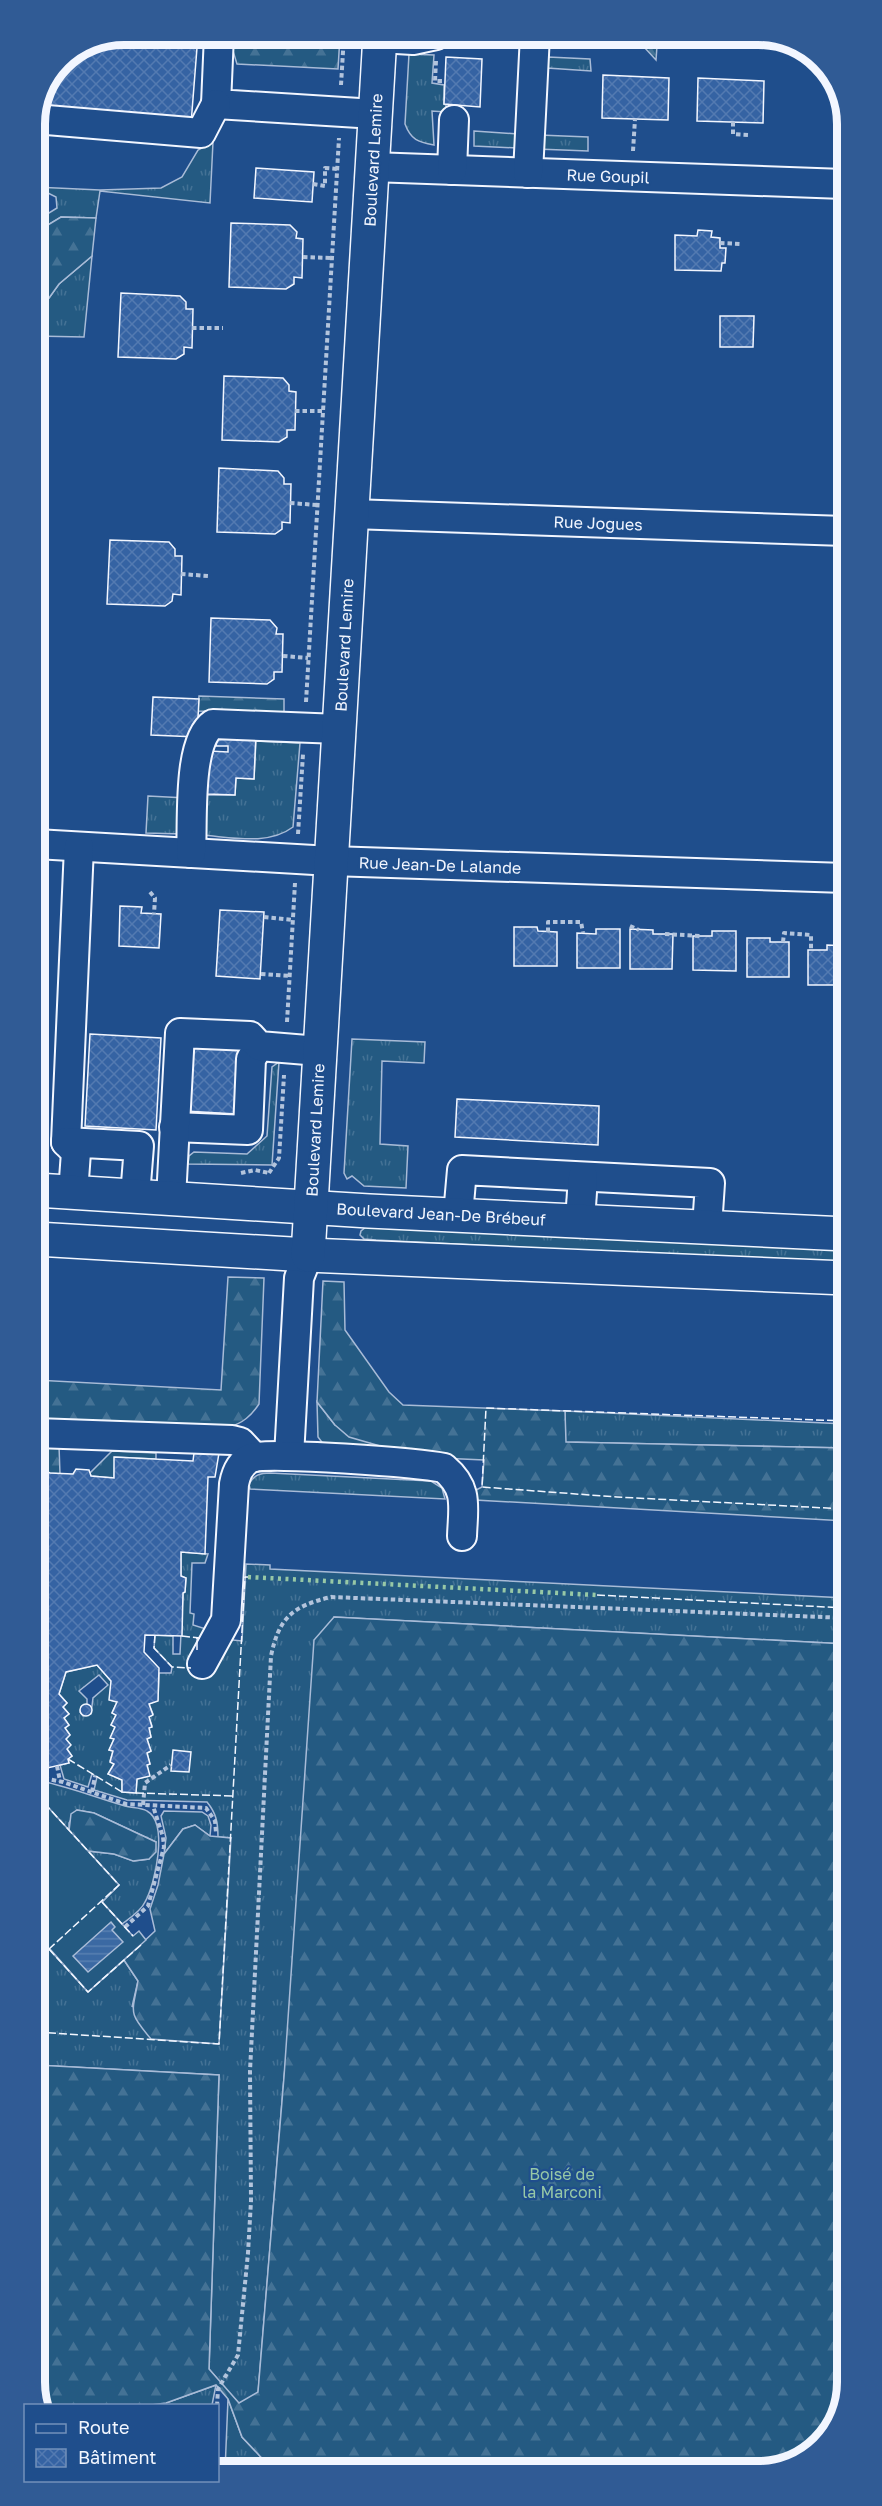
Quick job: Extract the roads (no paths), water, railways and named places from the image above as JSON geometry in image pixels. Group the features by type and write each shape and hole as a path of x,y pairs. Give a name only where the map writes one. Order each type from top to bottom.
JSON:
{"main road":[{"name":"Boulevard Lemire","path":"308,1255 379,45"},
{"name":"Boulevard Jean-De Brébeuf","path":"45,1191 458,1215 837,1234"},
{"path":"45,1240 308,1255 837,1278"}],"street":[{"path":"46,120 201,133 216,104 219,45"},
{"path":"528,173 535,45"},
{"path":"216,104 375,114"},
{"path":"452,170 454,120"},
{"name":"Rue Goupil","path":"372,167 837,184"},
{"name":"Rue Jogues","path":"352,514 837,531"},
{"path":"191,853 195,768 198,748 207,728 205,724 339,729"},
{"name":"Rue Jean-De Lalande","path":"45,845 331,861 837,878"},
{"path":"73,1193 76,1152 66,1142 80,847"},
{"path":"171,1198 180,1033 250,1036 259,1046 320,1051"},
{"path":"174,1127 248,1130 251,1059 259,1046"},
{"path":"66,1142 139,1146 135,1196"},
{"path":"458,1215 462,1170 710,1183 707,1227"},
{"path":"580,1221 583,1177"},
{"path":"289,1456 299,1278 308,1255"},
{"path":"45,1435 87,1447 232,1440 240,1442 254,1457"},
{"path":"202,1664 226,1620 235,1475 244,1462 254,1457 289,1456 444,1468 453,1475 462,1491 462,1536"}],"park label":[{"name":"Boisé de la Marconi","path":"562,2183"}]}
